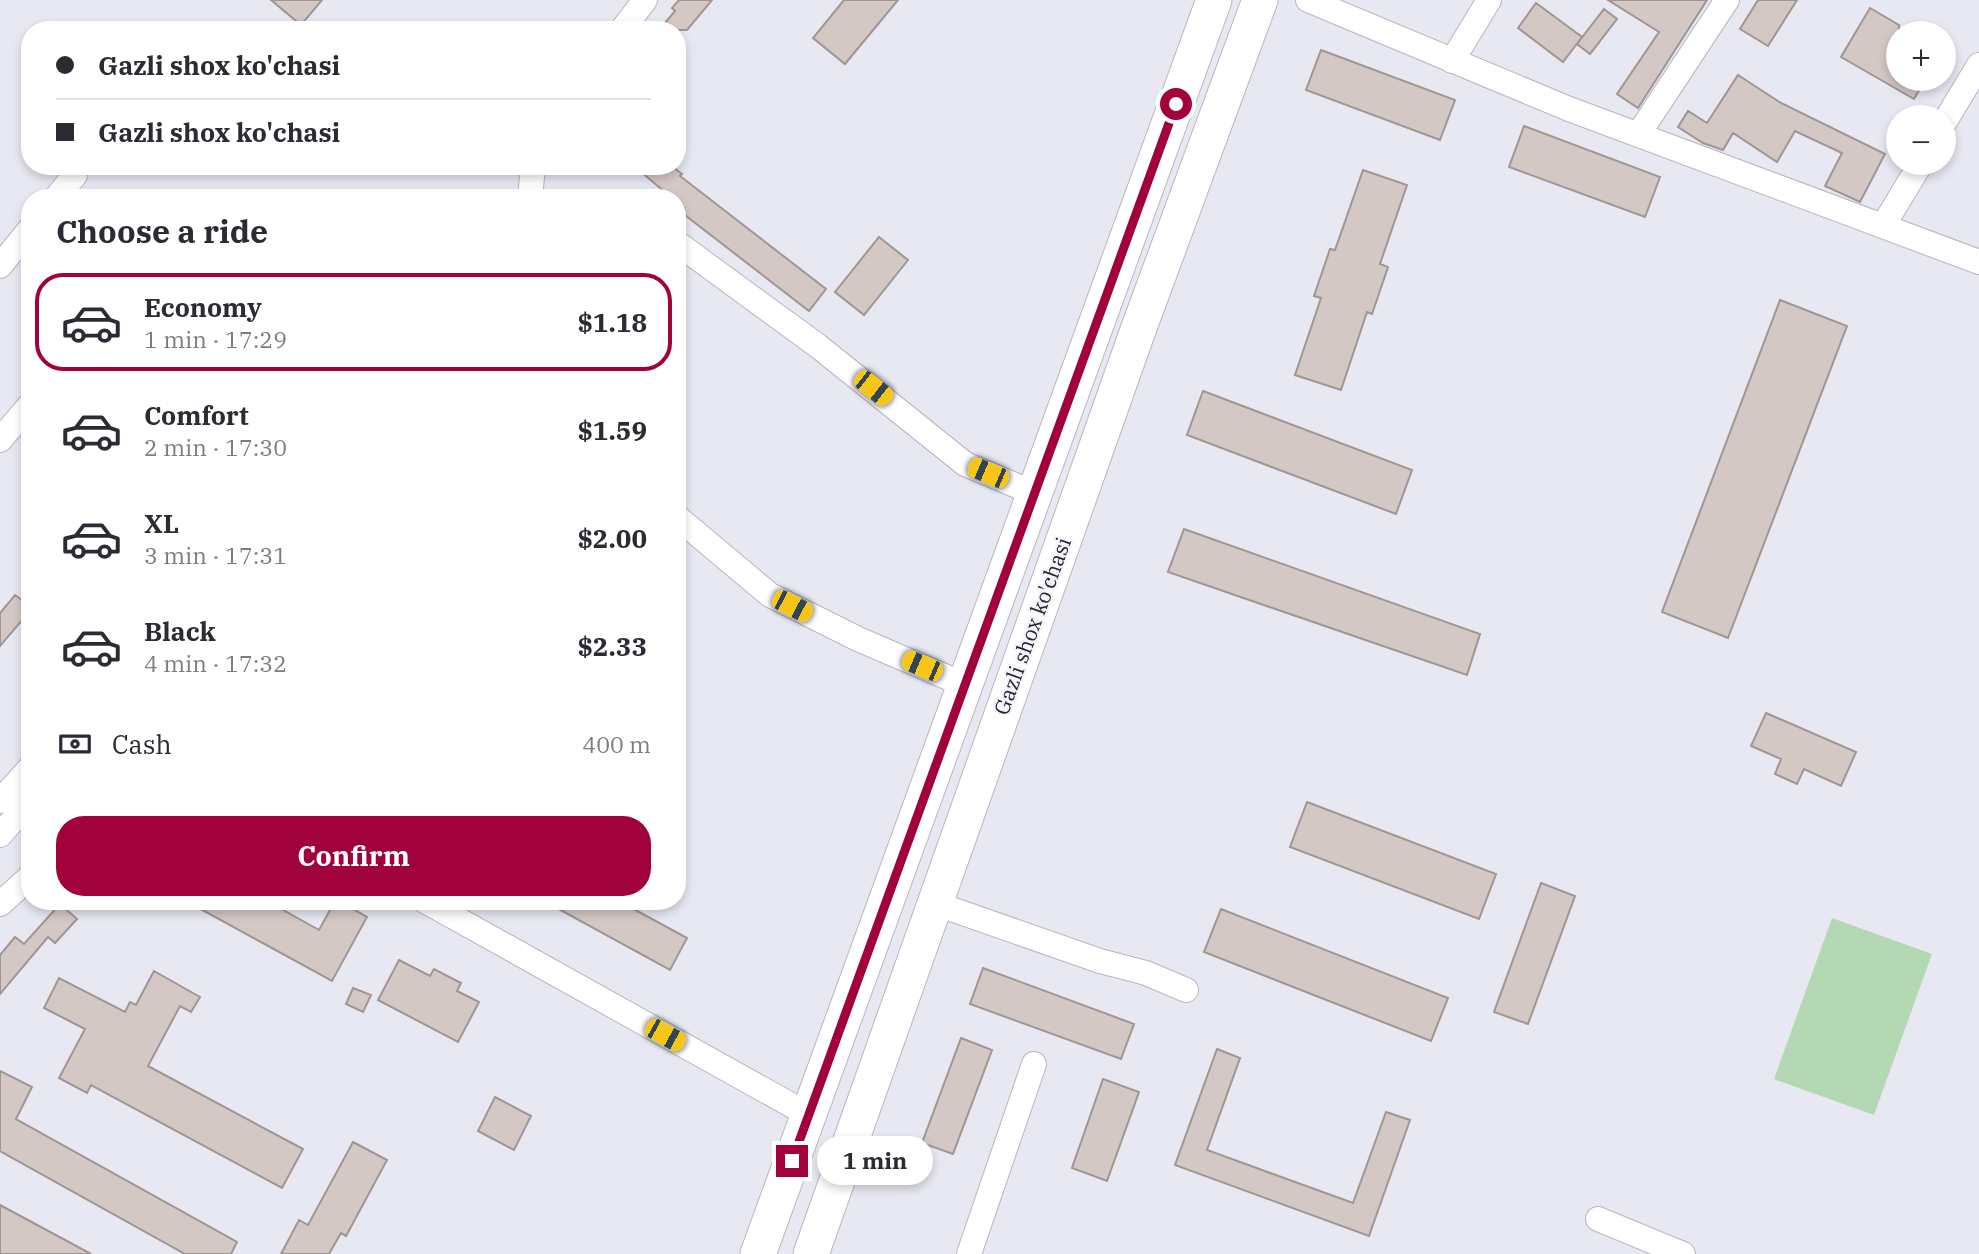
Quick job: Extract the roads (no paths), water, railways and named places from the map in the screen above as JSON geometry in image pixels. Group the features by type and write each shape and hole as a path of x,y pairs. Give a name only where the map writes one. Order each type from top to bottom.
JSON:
{"highway":[{"name":"Gazli shox ko'chasi","path":"758,1254 1214,0"},
{"name":"Gazli shox ko'chasi","path":"811,1254 1137,333 1260,0"}],"street":[{"path":"629,21 645,0"},
{"path":"1308,0 1638,135 1979,262"},
{"path":"1452,61 1489,0"},
{"path":"1638,135 1727,0"},
{"path":"1955,105 1979,65"},
{"path":"63,189 75,175"},
{"path":"1883,226 1914,175"},
{"path":"0,266 21,240"},
{"path":"686,250 818,346 965,464 1034,493"},
{"path":"0,440 21,415"},
{"path":"686,525 770,595 858,639 965,685"},
{"path":"0,801 21,778"},
{"path":"0,835 21,812"},
{"path":"0,904 21,885"},
{"path":"934,903 1100,961 1146,973 1186,990"},
{"path":"441,910 809,1115"},
{"path":"969,1254 1034,1064"},
{"path":"1598,1219 1683,1254"}]}
